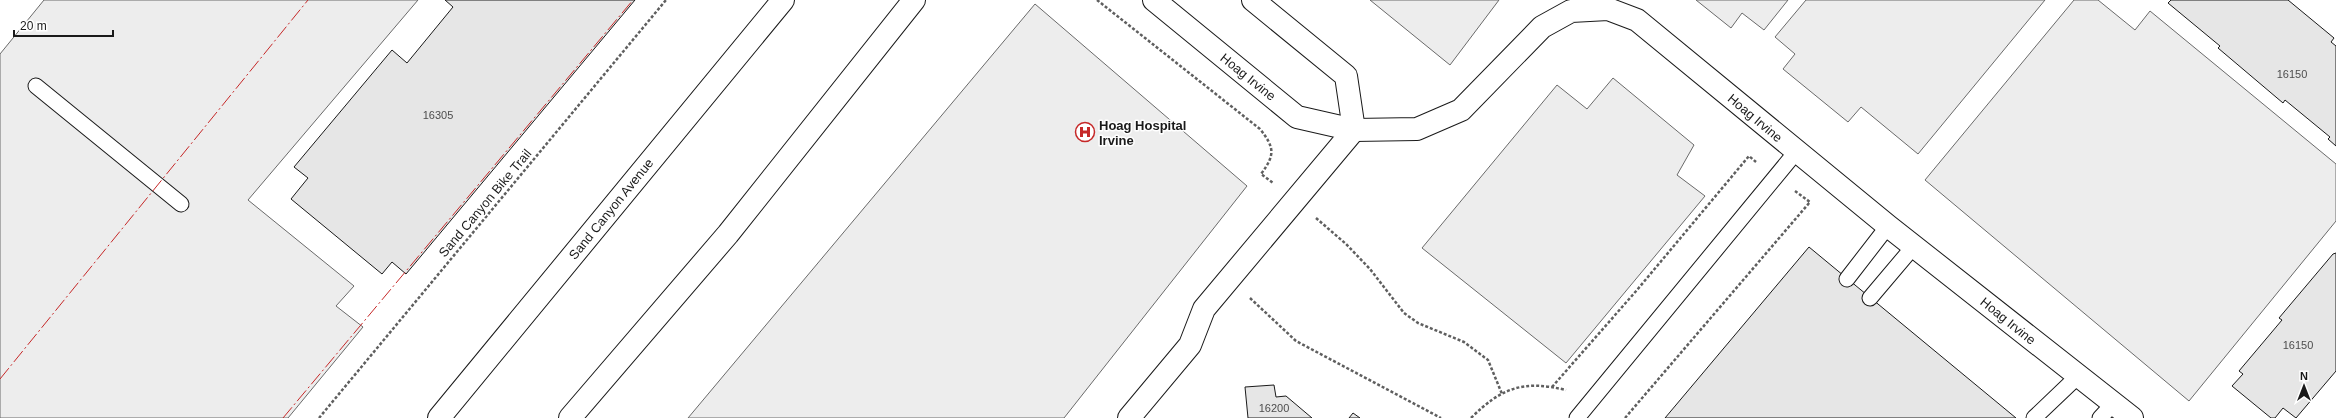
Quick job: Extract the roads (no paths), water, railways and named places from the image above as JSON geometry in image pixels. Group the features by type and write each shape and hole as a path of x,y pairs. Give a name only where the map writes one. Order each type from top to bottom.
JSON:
{"street":[{"name":"Sand Canyon Avenue","path":"439,418 783,0"},
{"path":"570,418 728,234 914,0"},
{"name":"Hoag Irvine","path":"1154,0 1297,117 1354,130 1417,129 1462,110 1542,27 1571,11 1608,9 1637,20 1796,152 2078,377 2106,411 2132,418"},
{"path":"1129,418 1190,345 1204,310 1354,130 1346,76 1253,0"}],"lane":[{"path":"36,86 181,204"},
{"path":"1577,418 1796,152"},
{"path":"1847,279 1888,226"},
{"path":"1870,298 1914,246"},
{"path":"2034,418 2078,377"}],"place":[{"name":"Hoag Hospital Irvine","path":"1085,132"}]}
